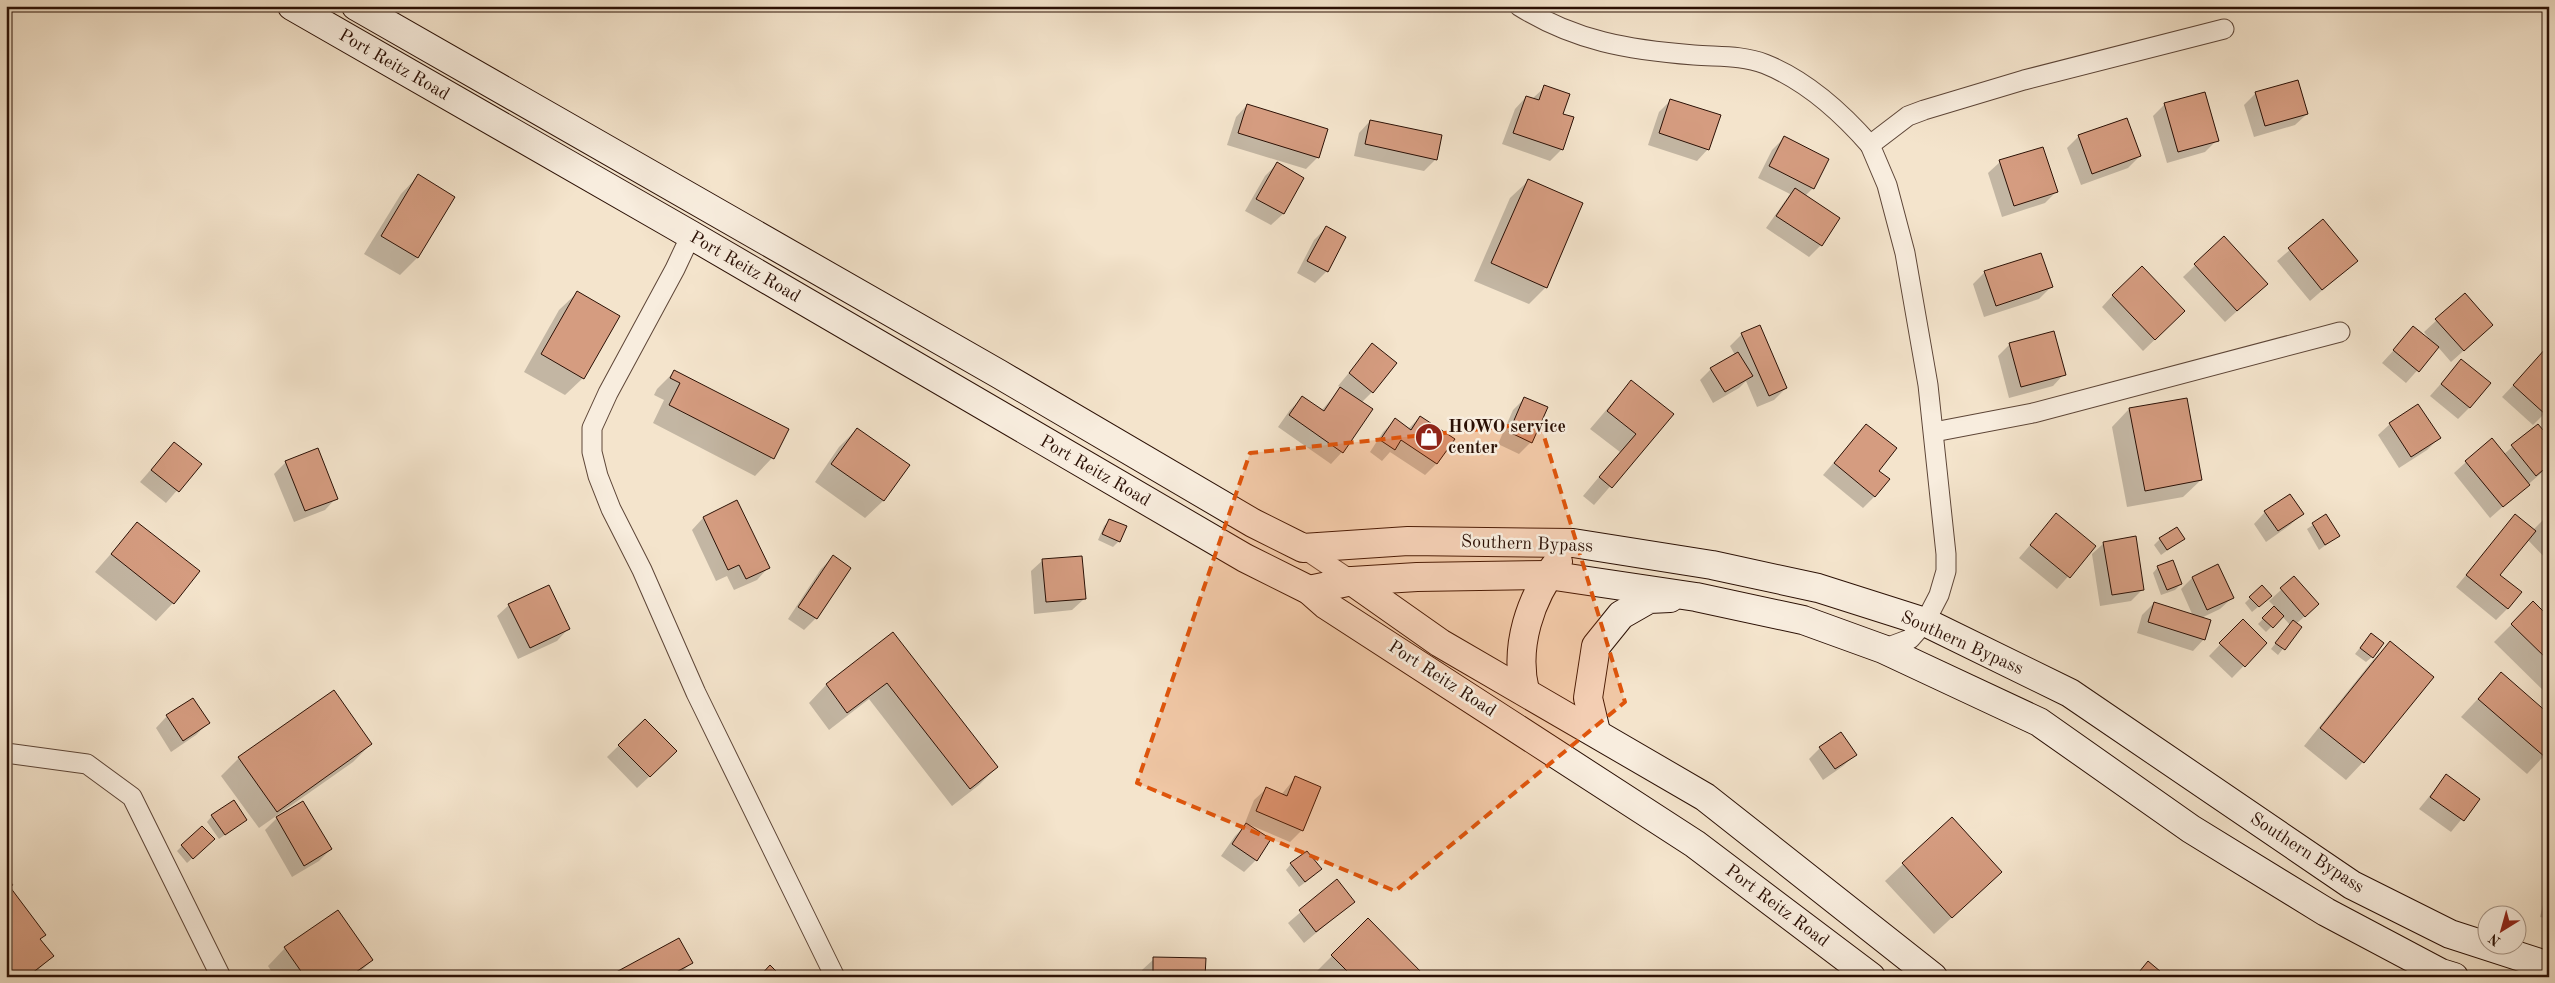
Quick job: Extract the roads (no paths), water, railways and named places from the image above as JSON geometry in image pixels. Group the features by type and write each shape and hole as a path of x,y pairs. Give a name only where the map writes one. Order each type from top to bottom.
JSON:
{"main road":[{"name":"Port Reitz Road","path":"292,6 691,235 1245,558 1309,590 1326,605 1696,844 1862,972"},
{"path":"356,6 999,374 1254,524 1303,548"},
{"name":"Southern Bypass","path":"1303,548 1408,541 1573,543 1712,564 1818,588 1924,622 2070,693 2352,884 2450,934 2549,966"},
{"path":"1525,691 1520,657 1528,618 1548,575 1573,543"},
{"name":"Southern Bypass","path":"1309,590 1352,581 1417,577 1548,575 1696,597 1803,620 1883,649 2039,722 2190,829 2326,912 2454,977"},
{"name":"Port Reitz Road","path":"1352,581 1440,643 1705,797 1933,977"},
{"path":"1596,732 1588,698 1592,661 1596,646 1609,627 1621,615 1649,599 1696,597"}],"street":[{"path":"1519,6 1560,28 1610,45 1695,56 1733,56 1764,64 1790,76 1825,102 1870,145 1887,185 1905,253 1934,432 1945,533 1946,572 1939,595 1924,622 1910,639 1883,649"},
{"path":"1870,145 1908,116 1924,110 2024,80 2224,29"},
{"path":"691,235 676,269 608,393 592,428 592,452 598,476 611,509 642,570 696,693 835,977"},
{"path":"1934,432 2033,413 2340,332"},
{"name":"Port Reitz Road","path":"1303,548 1352,581"},
{"path":"6,753 87,764 132,797 221,977"}],"place":[{"name":"HOWO service center","path":"1429,437"}]}
